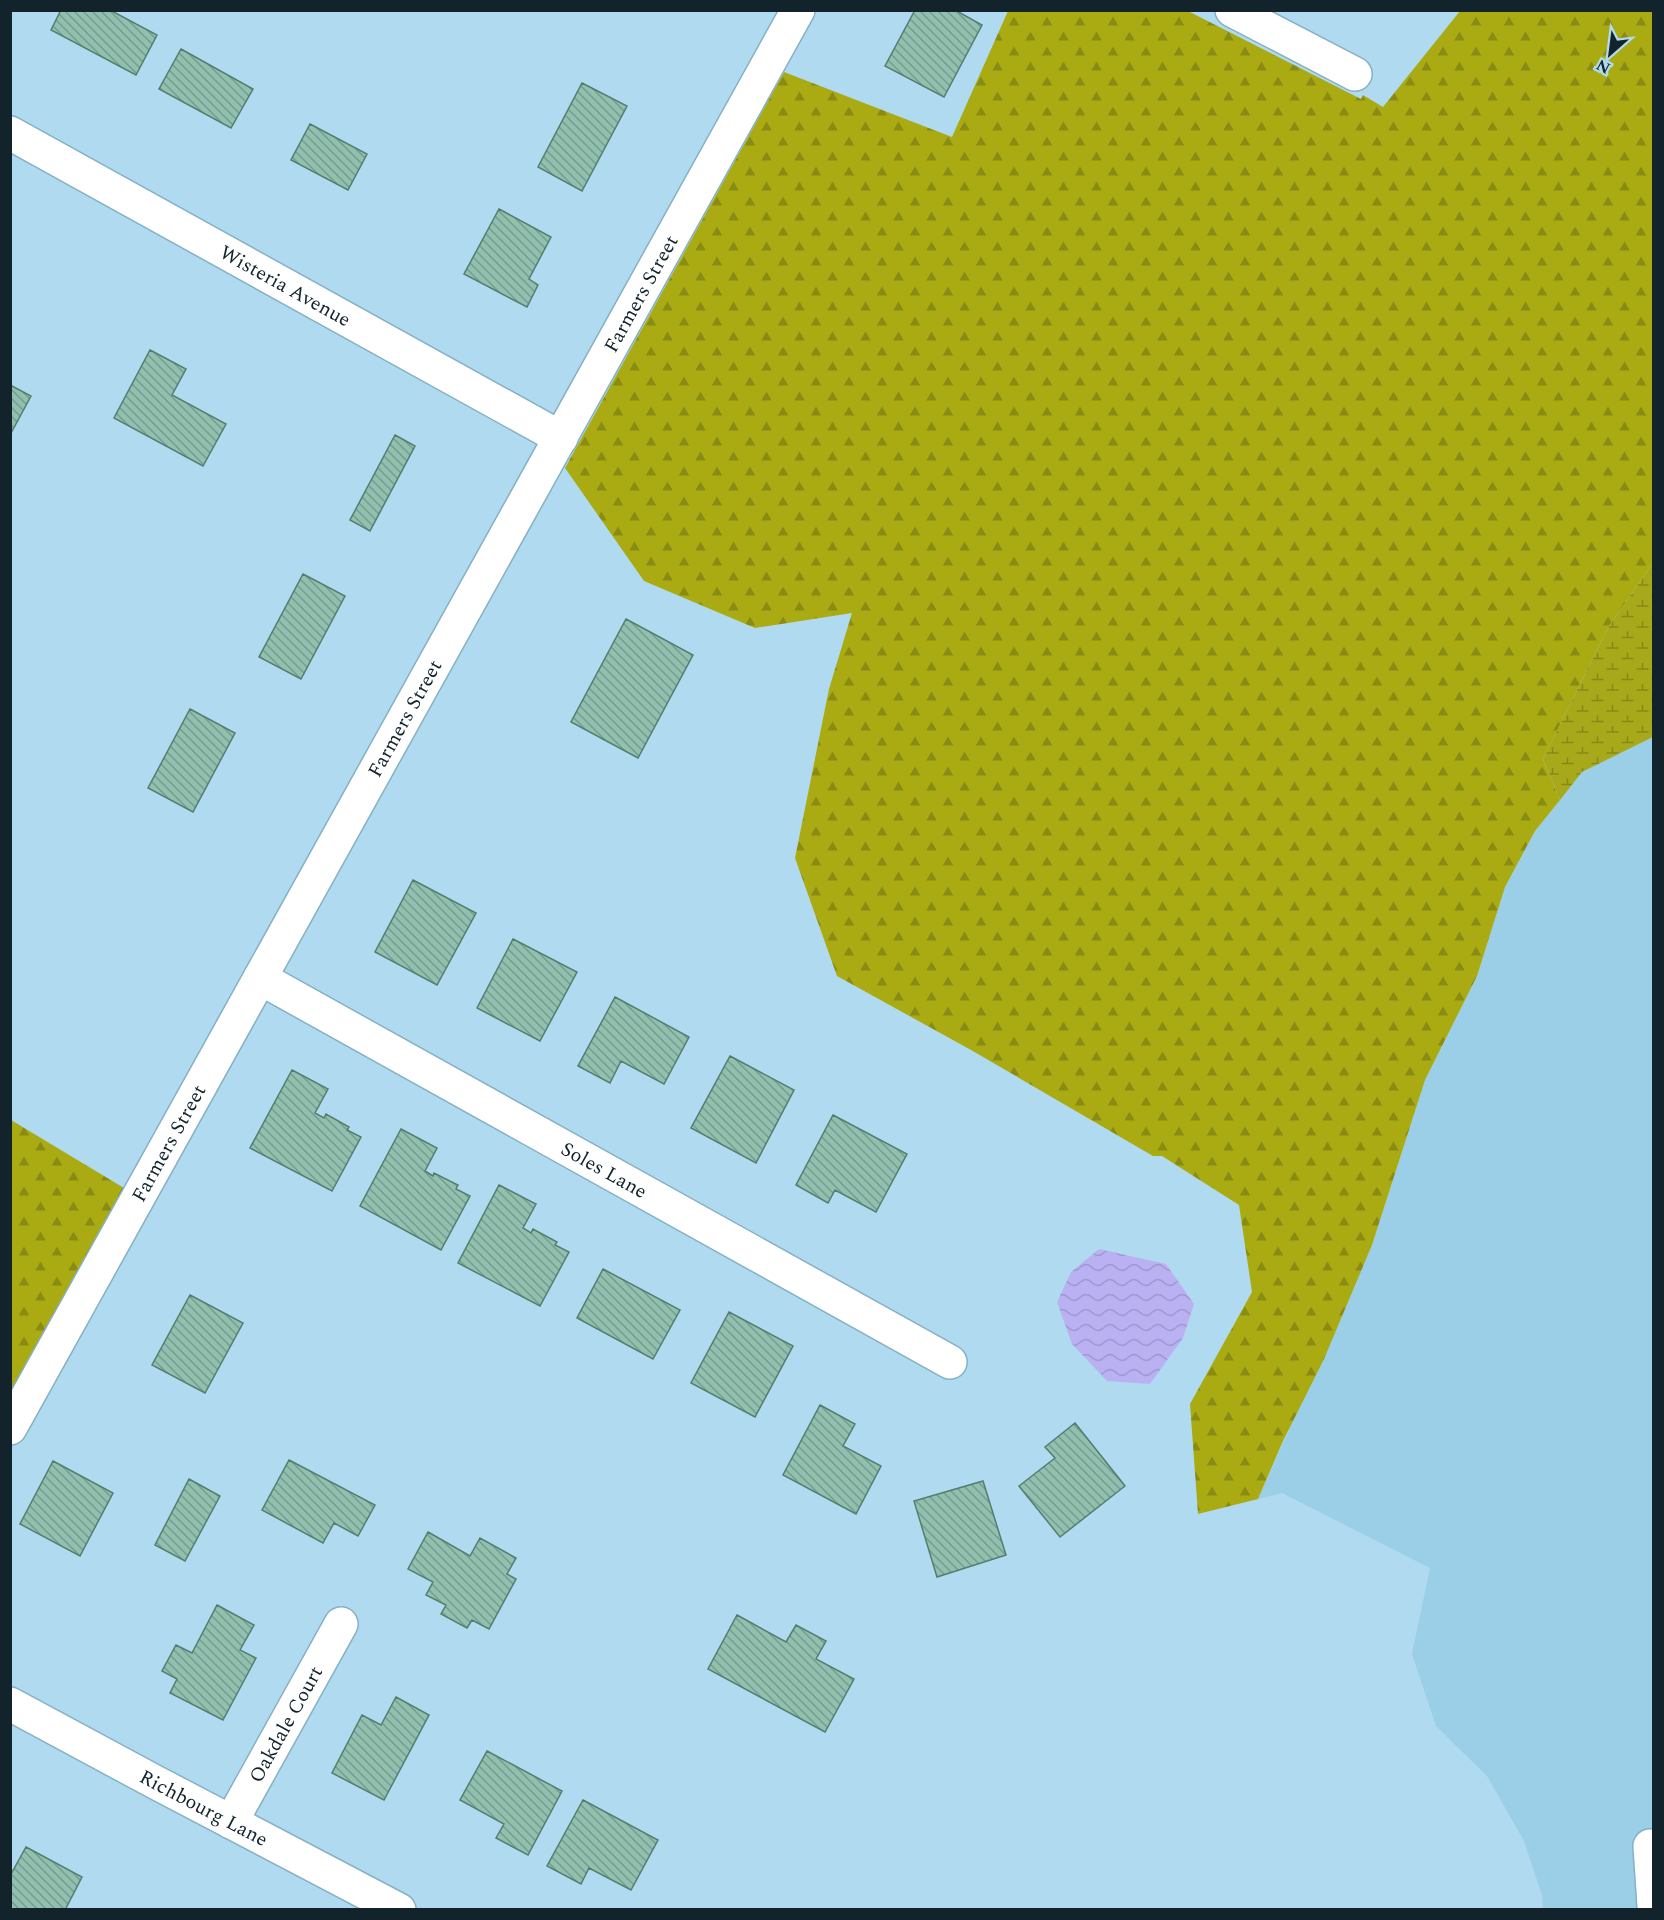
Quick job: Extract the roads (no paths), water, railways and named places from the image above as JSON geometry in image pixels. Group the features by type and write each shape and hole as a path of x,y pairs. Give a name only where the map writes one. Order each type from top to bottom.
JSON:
{"street":[{"name":"Farmers Street","path":"10,1428 798,10"},
{"path":"1232,10 1355,74"},
{"name":"Wisteria Avenue","path":"10,133 561,438"},
{"name":"Soles Lane","path":"260,978 950,1362"},
{"name":"Oakdale Court","path":"231,1822 341,1624"},
{"name":"Richbourg Lane","path":"10,1704 399,1910"},
{"path":"1650,1846 1653,1906"}],"water":[{"path":"1099,1249 1166,1264 1194,1304 1183,1338 1150,1384 1107,1381 1072,1344 1057,1302 1071,1272"}]}
